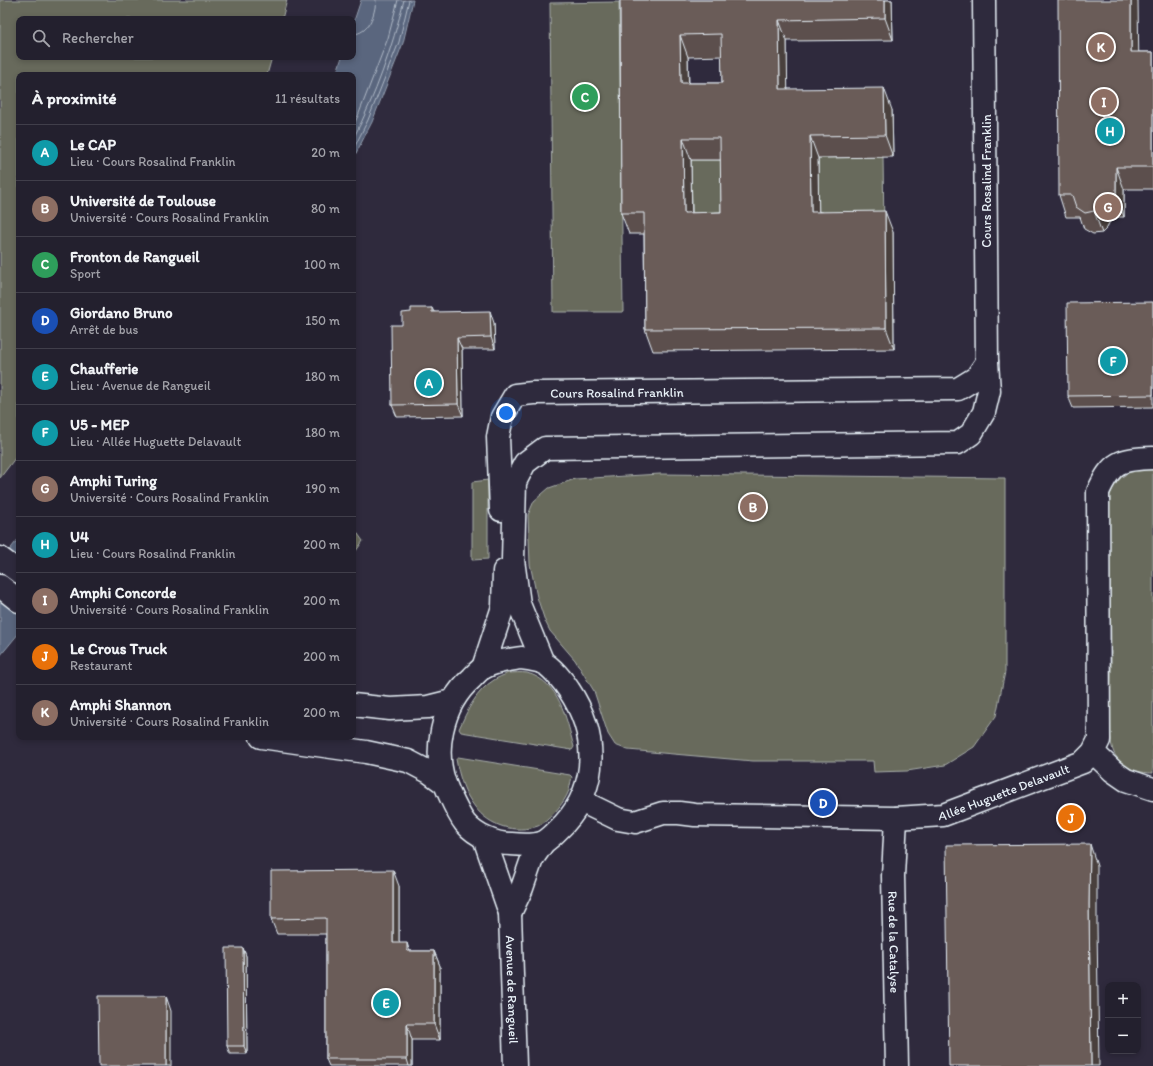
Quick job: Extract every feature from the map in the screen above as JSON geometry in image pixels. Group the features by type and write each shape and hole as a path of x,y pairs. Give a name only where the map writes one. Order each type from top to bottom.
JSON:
{"street":[{"name":"Cours Rosalind Franklin","path":"543,662 520,604 513,560 515,482 525,463 545,448 958,443 971,434 984,412 989,391 987,362 984,0"},
{"name":"Cours Rosalind Franklin","path":"483,668 503,606 504,573 498,437 502,417 515,395 533,393 958,389 976,378 987,362"},
{"path":"1153,458 1119,462 1105,477 1098,492 1099,740 1093,752 1113,771 1126,780 1153,789"},
{"path":"0,558 16,570"},
{"path":"0,586 16,599"},
{"path":"543,662 521,658 500,661 483,668 463,685 452,701 442,727 440,741 444,783 453,804 466,824 484,838 504,844 525,845 544,842"},
{"name":"Avenue de Rangueil","path":"510,913 522,888 532,859 544,842 570,817 581,801 589,778 591,766 590,742 586,723 577,702 563,680 543,662"},
{"path":"356,705 390,709 428,707 452,701"},
{"path":"282,740 366,752 408,761 429,772 444,783"},
{"name":"Allée Huguette Delavault","path":"581,801 618,819 635,822 663,813 896,818 943,815 1083,762 1093,752"},
{"name":"Rue de la Catalyse","path":"896,818 893,876 897,1066"},
{"name":"Avenue de Rangueil","path":"484,838 510,913 515,1066"}],"green space":[{"path":"0,0 287,0 283,16 16,16 16,60 271,60 268,72 16,72 16,457 0,478"},
{"path":"619,2 623,312 553,312 550,3"},
{"path":"883,157 884,233 819,233 818,158"},
{"path":"691,160 728,160 729,234 692,234"},
{"path":"1142,467 1153,467 1153,773 1131,769 1117,758 1112,746 1110,726 1111,649 1109,497 1115,485 1121,478"},
{"path":"660,474 1005,478 1005,672 996,716 974,747 945,765 907,771 874,772 873,761 753,761 628,750 615,745 608,734 594,691 575,660 550,631 545,621 537,597 530,564 528,515 534,501 549,488 575,479"},
{"path":"488,480 488,559 472,560 472,482"},
{"path":"356,531 363,541 356,551"},
{"path":"508,673 527,673 547,684 560,702 574,747 572,750 461,732 459,729 469,708 477,696 496,679"},
{"path":"458,757 570,775 572,777 569,791 558,808 542,824 520,829 503,827 481,814 471,802 460,778 456,759"}],"water":[{"path":"361,0 413,0 403,43 372,122 356,153 356,72 337,72 341,60 356,60 356,16"},
{"path":"16,542 16,637 0,656 0,562"}],"building":[{"path":"620,0 885,0 885,18 779,20 780,89 884,88 885,135 810,136 811,212 885,211 886,328 645,329 644,213 621,213","holes":["721,34 722,83 681,83 680,35","683,138 720,138 721,212 684,213"]},
{"path":"1058,0 1131,0 1131,52 1153,52 1153,167 1116,167 1116,195 1104,195 1098,208 1094,211 1085,213 1076,207 1072,195 1059,195"},
{"path":"1153,302 1153,395 1068,396 1067,303"},
{"path":"411,308 432,308 432,312 490,311 491,337 457,338 458,404 392,405 391,325 402,325 402,313 411,312"},
{"path":"1090,844 1089,904 1091,1066 949,1066 946,845"},
{"path":"393,870 393,943 407,943 407,951 434,951 434,1024 407,1024 407,1059 326,1059 326,918 271,919 271,871"},
{"path":"226,948 243,948 244,1046 227,1046"},
{"path":"98,996 166,996 166,1066 99,1066"}],"place":[{"name":"Amphi Shannon","path":"1101,47"},
{"name":"Fronton de Rangueil","path":"585,97"},
{"name":"Amphi Concorde","path":"1104,102"},
{"name":"U4","path":"1110,131"},
{"name":"Amphi Turing","path":"1108,207"},
{"name":"U5 - MEP","path":"1113,361"},
{"name":"Le CAP","path":"429,383"},
{"name":"Université de Toulouse","path":"753,507"},
{"name":"Giordano Bruno","path":"823,803"},
{"name":"Le Crous Truck","path":"1071,818"},
{"name":"Chaufferie","path":"386,1003"}]}
